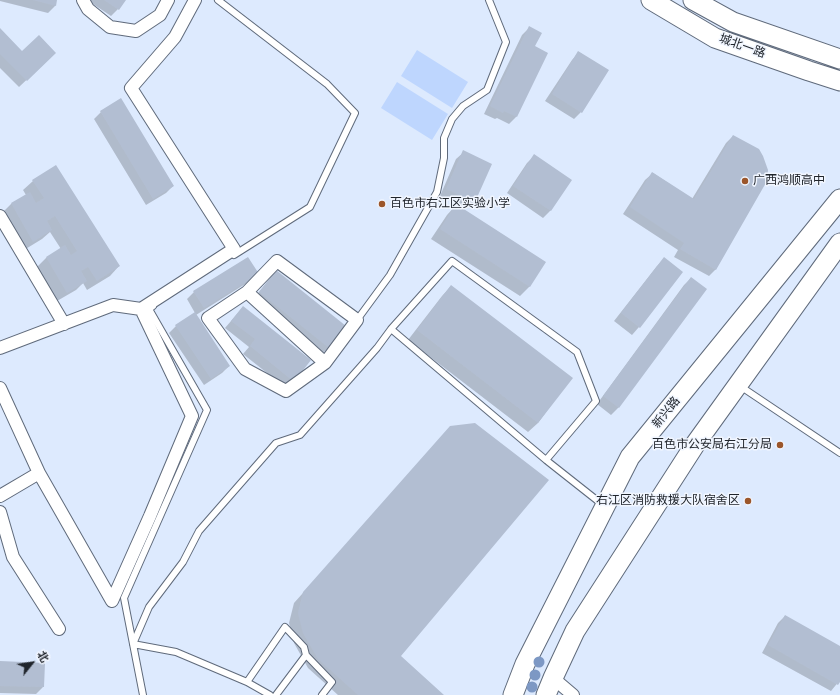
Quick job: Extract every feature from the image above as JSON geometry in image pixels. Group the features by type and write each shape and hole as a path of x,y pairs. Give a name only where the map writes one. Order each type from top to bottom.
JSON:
{"main road":[{"name":"城北一路","path":"651,0 715,38 840,81"},
{"name":"城北一路","path":"693,0 733,22 840,59"},
{"name":"新兴路","path":"513,695 525,664 606,508 630,457 840,199"},
{"path":"550,686 575,631 696,443 840,242"}],"street":[{"path":"83,0 88,9 110,27 136,31 160,15 168,0"},
{"path":"0,348 113,305 141,308 234,249 131,88 175,37 195,0"},
{"path":"0,216 64,324"},
{"path":"277,261 357,320 325,363 286,391 245,369 208,318 247,292 277,261"},
{"path":"247,292 325,363"},
{"path":"0,388 38,473 112,601 192,416 141,308"},
{"path":"0,496 38,473"},
{"path":"0,512 13,557 59,629"},
{"path":"550,686 573,695"}],"lane":[{"path":"143,695 124,598 207,410 149,309 310,207 355,113 327,84 218,0"},
{"path":"357,320 390,275 437,192 444,158 444,138 452,119 463,106 486,90 506,42 489,0"},
{"path":"133,644 149,607 183,562 199,531 276,443 300,435 377,348 391,329 452,261 577,352 596,401 546,460"},
{"path":"391,329 546,460 606,508"},
{"path":"738,385 840,453"},
{"path":"247,682 285,627 304,647 306,655 332,682 322,695"},
{"path":"133,644 176,652 247,682 270,695"},
{"path":"276,695 306,655"}],"shaded area":[{"path":"417,50 468,82 452,108 401,76"},
{"path":"397,82 448,114 432,140 381,108"}],"building":[{"path":"33,0 57,0 56,6"},
{"path":"104,0 126,0 119,10"},
{"path":"529,26 542,33 535,46 548,53 517,117 504,111 503,113 490,106"},
{"path":"0,28 22,51 39,35 56,53 27,81 0,54"},
{"path":"578,51 609,70 582,113 552,94"},
{"path":"121,98 174,186 153,199 100,111"},
{"path":"733,135 759,149 768,170 767,181 716,270 680,249 684,243 630,207 652,172 694,199"},
{"path":"463,150 492,164 475,202 446,189"},
{"path":"534,154 572,180 551,211 513,186"},
{"path":"56,165 120,266 97,281 88,267 81,271 87,281 67,293 46,257 65,245 71,255 77,251 55,216 47,221 52,230 33,242 11,203 30,192 36,203 44,198 32,180"},
{"path":"456,204 546,262 530,287 440,229"},
{"path":"248,257 259,274 204,308 193,291"},
{"path":"664,257 683,272 640,328 621,313"},
{"path":"276,270 346,326 329,348 259,292"},
{"path":"691,277 707,289 619,408 603,396"},
{"path":"451,285 573,378 538,423 417,330"},
{"path":"243,306 311,360 294,382 250,346 255,339 231,321"},
{"path":"195,312 230,366 211,379 175,325"},
{"path":"475,423 549,480 401,656 444,695 358,695 318,659 303,633 298,613 303,592 450,426"},
{"path":"785,615 840,646 840,682 838,685 768,645"},
{"path":"0,661 45,663 44,687 0,686"}],"place":[{"name":"广西鸿顺高中","path":"745,181"},
{"name":"百色市右江区实验小学","path":"382,204"},
{"name":"百色市公安局右江分局","path":"780,445"},
{"name":"右江区消防救援大队宿舍区","path":"748,501"}]}
